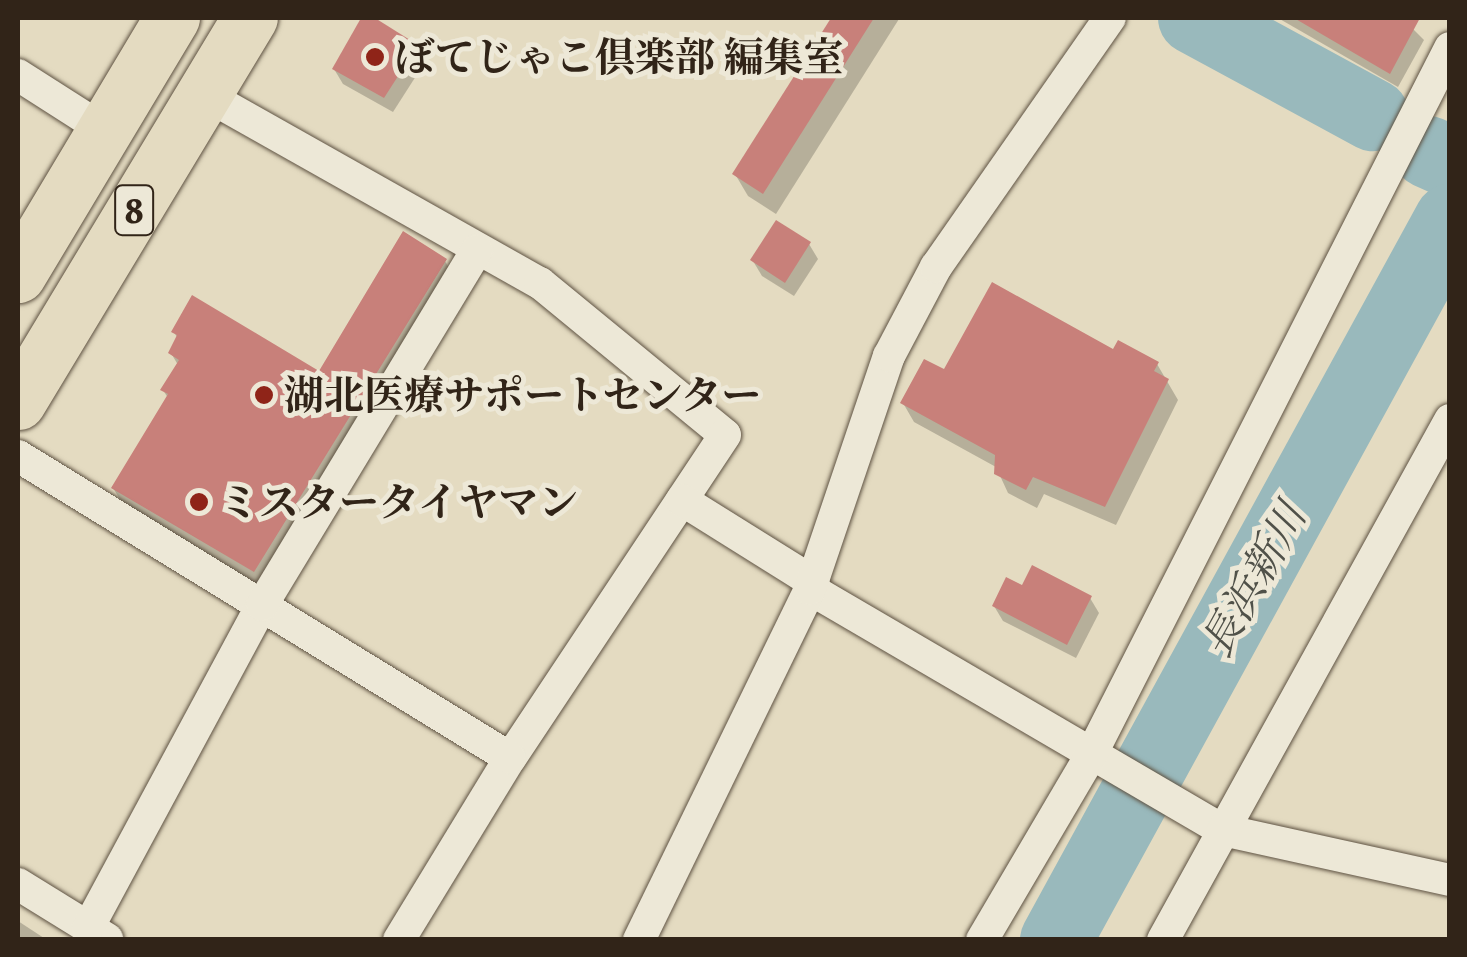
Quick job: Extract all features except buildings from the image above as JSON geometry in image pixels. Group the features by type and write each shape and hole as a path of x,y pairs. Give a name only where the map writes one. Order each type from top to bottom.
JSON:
{"highway":[{"name":"8","path":"18,274 172,18"},
{"name":"8","path":"18,402 250,18"}],"street":[{"path":"639,940 811,586 897,341 936,267 1110,18"},
{"path":"982,940 1091,755 1450,48"},
{"path":"18,75 104,130"},
{"path":"204,94 540,283 725,434 510,758 399,940"},
{"path":"18,884 98,934 262,605 477,250"},
{"path":"1162,940 1450,420"},
{"path":"18,456 510,758"},
{"path":"682,500 811,586 1223,830 1450,880"}],"waterway":[{"path":"1194,18 1373,115"},
{"path":"1428,152 1450,162"},
{"name":"長浜新川","path":"1056,940 1450,220"}],"place":[{"name":"ぼてじゃこ倶楽部 編集室","path":"375,57"},
{"name":"湖北医療サポートセンター","path":"264,395"},
{"name":"ミスタータイヤマン","path":"199,502"}]}
